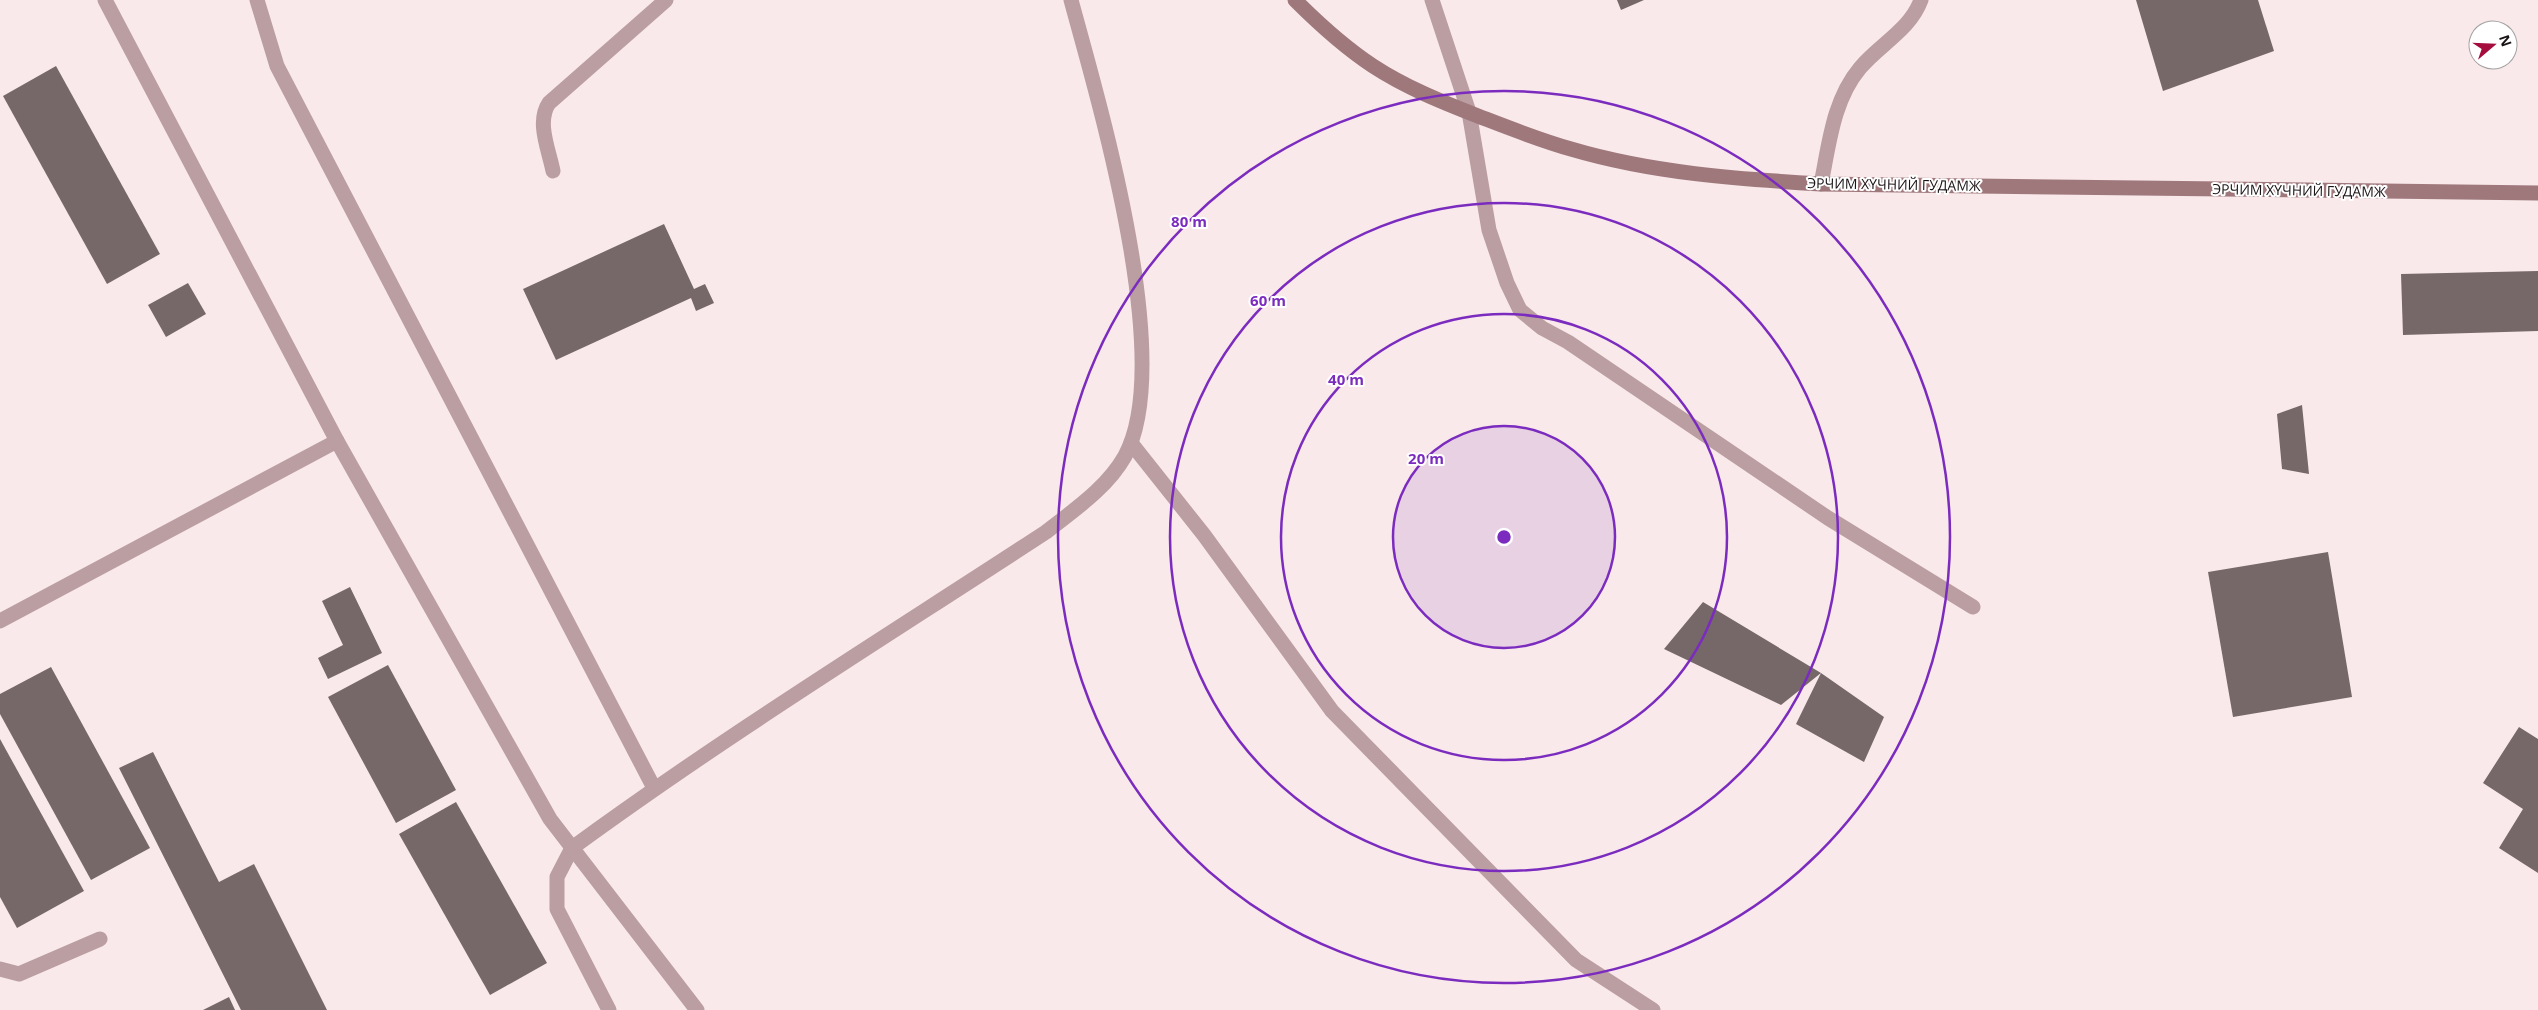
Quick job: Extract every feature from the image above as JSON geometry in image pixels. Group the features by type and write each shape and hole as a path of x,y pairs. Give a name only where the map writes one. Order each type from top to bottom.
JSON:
{"main road":[{"name":"ЭРЧИМ ХҮЧНИЙ ГУДАМЖ","path":"1295,0 1324,29 1373,66 1414,89 1469,112 1571,149 1622,162 1716,177 1821,184 2538,193"}],"street":[{"path":"104,0 337,441 550,819 696,1010"},
{"path":"258,0 277,66 654,788"},
{"path":"553,171 543,121 544,110 549,103 666,0"},
{"path":"608,1010 557,910 557,877 572,848 654,788 1046,532 1091,496 1111,475 1131,443 1141,400 1142,365 1139,306 1126,228 1099,101 1070,0"},
{"path":"1432,0 1469,112 1489,230 1507,284 1520,310 1542,328 1568,342 1828,518 1973,607"},
{"path":"1821,184 1834,122 1850,82 1872,55 1902,29 1914,15 1921,0"},
{"path":"0,621 337,441"},
{"path":"1131,443 1204,535 1332,711 1576,960 1653,1010"},
{"path":"0,969 19,974 100,939"}],"building":[{"path":"1617,0 1644,0 1621,10"},
{"path":"2136,0 2258,0 2274,51 2163,91"},
{"path":"56,66 160,254 107,284 3,96"},
{"path":"664,224 694,289 705,284 714,303 696,311 691,298 556,360 523,289"},
{"path":"2538,271 2538,331 2403,335 2401,274"},
{"path":"188,283 206,314 166,337 148,305"},
{"path":"2302,405 2309,474 2282,469 2277,414"},
{"path":"2328,552 2352,697 2233,717 2208,572"},
{"path":"350,587 382,653 328,679 318,658 343,645 322,601"},
{"path":"1703,602 1821,673 1781,705 1664,649"},
{"path":"388,665 456,790 396,823 328,697"},
{"path":"51,667 150,848 91,880 0,714 0,694"},
{"path":"1821,673 1884,717 1864,762 1796,724"},
{"path":"2519,727 2538,739 2538,873 2499,848 2523,809 2483,783"},
{"path":"0,739 84,891 17,928 0,897"},
{"path":"153,752 219,882 254,864 327,1010 241,1010 119,768"},
{"path":"456,802 547,963 490,995 399,834"},
{"path":"229,997 235,1010 203,1010"}]}
